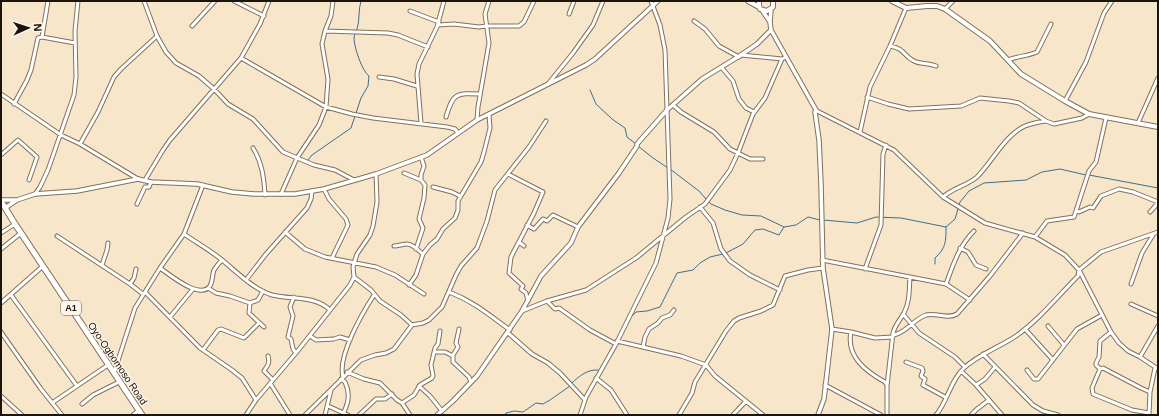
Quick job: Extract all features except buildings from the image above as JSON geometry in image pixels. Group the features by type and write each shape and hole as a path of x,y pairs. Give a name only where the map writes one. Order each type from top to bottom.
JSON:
{"highway":[{"name":"Oyo-Ogbomoso Road","path":"2,204 141,413"}],"main road":[{"path":"748,1 760,9 767,11 771,9 773,1"},
{"path":"759,1 760,9"},
{"path":"892,1 906,8 937,6 945,9 990,41 1021,74 1089,114 1158,127"}],"street":[{"path":"42,37 48,1"},
{"path":"35,194 48,170 74,95 76,77 75,43 78,1"},
{"path":"144,1 157,36 166,52 176,63 199,76 214,88 228,104 253,119 280,149 314,165 335,170 354,180"},
{"path":"192,26 215,1"},
{"path":"234,1 264,16"},
{"path":"145,180 166,145 241,58 264,16 269,1"},
{"path":"421,123 417,86 418,64 439,24 444,1"},
{"path":"477,120 489,43 485,14 489,1"},
{"path":"410,10 439,24 479,27 519,26 524,22 534,1"},
{"path":"569,14 574,1"},
{"path":"548,84 573,53 592,25 603,1"},
{"path":"580,415 585,400 596,378 656,263 664,235 669,206 664,50 662,33 651,1"},
{"path":"2,204 35,194 73,191 138,179 152,182 203,185 232,192 281,194 324,189 376,174 421,157 446,142 458,132 477,120 581,68 595,59 658,1"},
{"path":"945,9 953,1"},
{"path":"1065,101 1086,62 1104,13 1112,1"},
{"path":"281,194 297,158 319,125 326,107 328,79 322,44 333,3"},
{"path":"860,132 870,87 906,8"},
{"path":"760,9 770,22"},
{"path":"771,9 771,30 816,112 819,140 823,224 822,260 832,329 824,399 818,415"},
{"path":"694,21 705,29 719,46 740,56 782,59 786,57"},
{"path":"1008,60 1037,52 1051,24"},
{"path":"437,415 471,382 509,331 541,276 571,243 578,227 619,173 637,145 667,110 702,79 722,68 757,44 771,30"},
{"path":"325,31 375,31 398,35 428,47"},
{"path":"80,144 118,73 157,36"},
{"path":"14,104 31,70 37,40 42,37 75,43"},
{"path":"890,46 900,48 913,61 936,66"},
{"path":"241,58 326,107 357,116 421,123 452,128 458,132"},
{"path":"522,311 586,290 636,258 705,204 730,170 754,112 765,98 782,59"},
{"path":"722,68 733,81 739,99 746,108 754,112"},
{"path":"379,77 394,79 417,86"},
{"path":"1138,123 1158,78"},
{"path":"1,94 61,135 80,144 138,179"},
{"path":"446,117 450,104 455,97 463,94 480,94"},
{"path":"867,98 909,109 961,106 980,98 1009,101 1019,103 1046,121 1056,124 1082,118 1089,114"},
{"path":"673,105 714,132 728,148 750,159 763,159"},
{"path":"816,112 886,145 901,156 943,197 985,223 1035,237 1065,255 1079,270 1111,332 1119,343 1128,351 1140,357 1157,369 1150,392 1149,414 1132,410 1093,394 1092,388 1100,368"},
{"path":"409,285 416,275 423,254 455,218 460,196 481,162 490,128 489,114"},
{"path":"1035,237 1047,221 1074,217 1089,171 1096,162 1106,118"},
{"path":"305,415 332,390 347,372 364,358 386,353 394,349 412,325 423,323 432,318 442,308 451,284 461,266 477,248 487,221 495,190 529,147 546,121"},
{"path":"943,197 952,190 969,182 977,176 1001,146 1022,127 1046,121"},
{"path":"1,155 18,140 37,157 29,180"},
{"path":"864,269 881,225 884,154 886,145"},
{"path":"253,148 258,155 261,166 264,178 265,194"},
{"path":"421,157 424,166 421,180"},
{"path":"404,173 421,180 425,185 420,219 423,228 416,249"},
{"path":"246,415 256,400 310,336 350,285 354,277 354,262 373,226 377,202 376,174"},
{"path":"508,174 543,192 511,257 509,273 523,286 521,289 526,293 528,300"},
{"path":"137,204 145,187 149,187 152,182"},
{"path":"114,374 132,315 160,268 184,234 203,185"},
{"path":"433,187 452,192 460,196"},
{"path":"324,189 329,199 346,219 348,225 332,258"},
{"path":"1077,211 1079,212 1093,208 1101,196 1119,189 1133,192 1158,202 1150,212"},
{"path":"246,280 266,254 307,208 312,199 312,191"},
{"path":"2,204 17,200"},
{"path":"700,207 713,223 721,249 730,261 750,275 780,290"},
{"path":"527,225 534,229 543,219 547,221 553,215 578,227"},
{"path":"1,232 15,224"},
{"path":"946,284 960,248 974,231"},
{"path":"285,232 304,249 332,258 376,267 395,274 424,294"},
{"path":"936,415 941,410 952,383 961,371 983,354 1013,338 1025,329 1078,276 1079,270 1101,252 1158,232"},
{"path":"1,249 21,233"},
{"path":"832,329 875,338 894,336 927,315 954,316 970,300 1022,233"},
{"path":"184,234 263,291 273,295 316,301 330,310"},
{"path":"1131,284 1142,253 1153,235"},
{"path":"57,236 144,293 203,350 242,378 256,400"},
{"path":"519,242 524,246"},
{"path":"102,266 108,243"},
{"path":"394,246 408,244 423,254"},
{"path":"960,248 968,252 978,267 986,269"},
{"path":"160,268 193,289 203,290 208,288 211,284 214,271 222,260"},
{"path":"822,260 946,284 970,300"},
{"path":"1,303 43,266"},
{"path":"679,415 692,393 695,382 706,366 726,330 734,321 772,306 780,290 783,279 788,275 823,268"},
{"path":"130,284 134,278 136,269"},
{"path":"354,277 370,290 380,301 401,315 412,325"},
{"path":"887,415 887,386 895,327 908,302 910,278"},
{"path":"208,288 216,293 250,303 258,300 263,291"},
{"path":"170,317 193,289"},
{"path":"448,292 463,297 475,304 509,331 532,354 548,363 560,373 585,400"},
{"path":"11,295 76,386"},
{"path":"344,412 349,397 347,386 342,378 344,358 350,340 364,311 374,295"},
{"path":"294,297 290,307 293,316 288,336 291,338 293,349 296,353"},
{"path":"547,302 555,309 559,308 585,327 616,342 681,356 706,366 715,376 763,415"},
{"path":"250,303 249,313 264,327"},
{"path":"1131,304 1158,316"},
{"path":"643,347 645,337 649,329 658,323 662,318 670,315 674,310"},
{"path":"903,314 919,333 955,357 965,367"},
{"path":"1027,370 1034,379 1037,380 1077,329 1102,315"},
{"path":"203,350 220,328 244,338 259,323"},
{"path":"1048,326 1064,345"},
{"path":"1140,357 1158,326"},
{"path":"459,329 456,343 458,347 453,356 453,362 469,377 471,382"},
{"path":"1025,329 1053,360"},
{"path":"402,403 414,395 419,386 432,378 431,367 434,352 438,344 440,331"},
{"path":"1,332 62,415"},
{"path":"851,332 850,342 857,360 861,365 885,382 887,386"},
{"path":"1111,332 1100,342 1099,357 1096,364 1100,368 1104,368 1150,392"},
{"path":"1154,334 1158,335"},
{"path":"310,336 316,340 334,339 340,337 350,340"},
{"path":"434,352 444,352 453,356"},
{"path":"983,354 1032,405 1043,411 1058,415"},
{"path":"268,356 268,364 264,370 273,380"},
{"path":"906,362 922,368 923,371 921,376 925,379 923,385 946,397"},
{"path":"52,402 108,364"},
{"path":"976,386 995,367"},
{"path":"961,371 1002,415"},
{"path":"347,372 364,379 380,383 396,400 402,403 410,415"},
{"path":"596,378 611,390 627,415"},
{"path":"82,404 93,395 119,382"},
{"path":"270,383 290,415"},
{"path":"825,385 881,415"},
{"path":"419,386 430,396 442,411"},
{"path":"325,415 332,390"},
{"path":"358,415 376,399 385,399 392,394"},
{"path":"1,396 22,415"},
{"path":"971,415 977,408 989,400"},
{"path":"733,415 746,401"},
{"path":"328,406 348,415"},
{"path":"133,415 141,413"}],"waterway":[{"path":"308,160 312,155 351,128 361,98 368,86 369,76 359,58 355,47 354,38 358,26 361,1"},
{"path":"590,90 596,104 612,119 625,128 627,137 636,144"},
{"path":"638,146 668,168"},
{"path":"670,169 699,191 706,199"},
{"path":"823,220 857,223 876,217 901,218 946,227 955,219 960,202 969,191 984,183 1026,180 1042,172 1060,169 1086,175"},
{"path":"1089,175 1158,188"},
{"path":"708,201 711,204 725,210 742,215 761,216 784,227"},
{"path":"726,253 743,244 755,230 763,229 779,235 784,227 796,225 808,217 820,220"},
{"path":"935,264 935,258 945,244 946,227"},
{"path":"632,316 636,312 647,311 660,307 677,273 693,270 700,263 710,257 723,254"},
{"path":"572,383 584,374 598,370"},
{"path":"505,415 506,413 514,411 523,412 536,403 543,404 570,386"}]}
